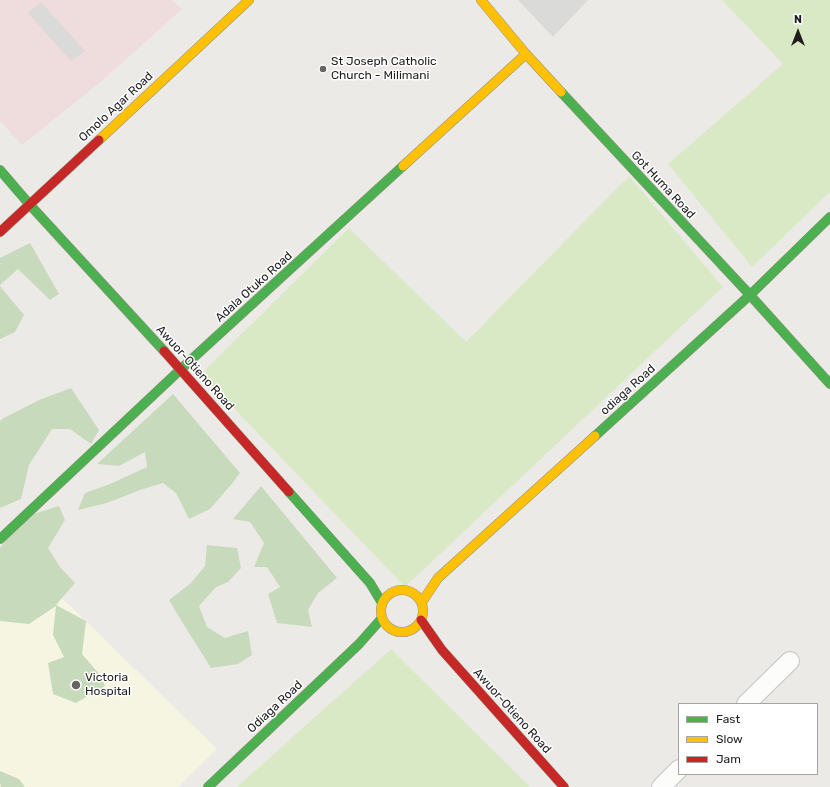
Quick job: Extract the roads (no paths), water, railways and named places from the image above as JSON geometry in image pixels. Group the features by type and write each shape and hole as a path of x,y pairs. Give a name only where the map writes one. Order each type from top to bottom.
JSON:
{"main road":[{"name":"Omolo Agar Road","path":"0,232 249,0"},
{"name":"Got Huma Road","path":"481,0 526,54 750,295 830,384"},
{"name":"Adala Otuko Road","path":"0,539 181,369 526,54"},
{"name":"Awuor-Otieno Road","path":"0,170 30,205 181,369 370,583 382,603"},
{"name":"odiaga Road","path":"438,578 750,295 830,217"},
{"path":"412,592 438,578"},
{"path":"422,602 438,578"},
{"path":"370,583 394,591"},
{"path":"400,589 412,592 418,596 424,608 424,614 418,626 406,632 384,632 385,624 382,618 382,603 387,596 394,591 400,589"},
{"name":"Odiaga Road","path":"208,787 359,644 382,618"},
{"name":"Awuor-Otieno Road","path":"421,620 442,650 564,787"},
{"name":"Awuor-Otieno Road","path":"413,629 442,650"},
{"name":"Odiaga Road","path":"359,644 384,632"}],"street":[{"path":"747,703 790,661"},
{"path":"661,787 678,770"}],"place":[{"name":"St Joseph Catholic Church - Milimani","path":"323,69"},
{"name":"Victoria Hospital","path":"76,685"}]}
